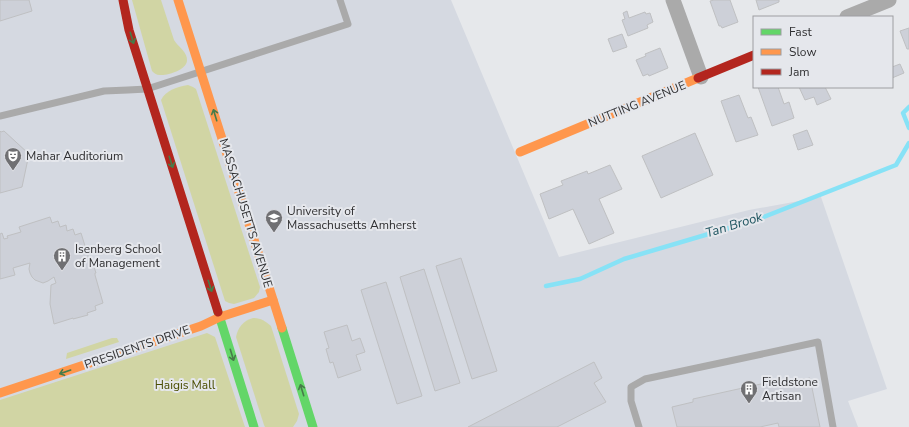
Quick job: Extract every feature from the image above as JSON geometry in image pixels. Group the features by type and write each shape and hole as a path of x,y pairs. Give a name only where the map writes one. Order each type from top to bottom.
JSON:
{"main road":[{"path":"123,0 129,30 147,89 254,427"},
{"name":"MASSACHUSETTS AVENUE","path":"178,0 313,427"},
{"name":"NUTTING AVENUE","path":"520,152 753,55"},
{"name":"PRESIDENTS DRIVE","path":"0,393 273,300"}],"street":[{"path":"673,0 700,77"},
{"path":"849,16 889,0"}],"lane":[{"path":"0,116 104,91 147,89 348,24 340,0"},
{"path":"639,427 631,401 631,387 645,379 818,342 833,427"}],"shaded area":[{"name":"University of Massachusetts Amherst","path":"0,0 451,0 559,257 749,210 821,197 887,389 848,401 858,427 0,427"}],"green space":[{"path":"132,0 161,0 174,40 187,58 186,64 180,70 163,75 156,74 152,71"},
{"path":"188,85 196,89 260,287 259,292 254,298 234,304 225,301 161,100 169,91"},
{"path":"253,318 263,320 271,326 299,414 293,427 265,427 264,425 236,337 238,330 242,325 246,321"},
{"name":"Haigis Mall","path":"207,333 215,337 245,427 0,427 0,400"},
{"path":"112,338 117,338 119,342 66,359 67,353"}],"building":[{"path":"0,0 29,0 32,11 0,21"},
{"path":"730,0 738,22 722,28 719,26 710,1"},
{"path":"756,0 779,0 779,2 759,10"},
{"path":"627,11 629,18 645,12 646,14 650,13 653,22 647,25 648,28 628,36 622,20 625,19 623,13"},
{"path":"909,28 909,49 907,49 900,31"},
{"path":"622,34 627,47 613,52 608,39"},
{"path":"660,48 668,68 649,76 648,74 643,76 636,60 646,56 645,54"},
{"path":"900,64 904,73 893,78 893,67"},
{"path":"758,88 778,88 784,104 789,102 794,118 772,126"},
{"path":"799,88 826,88 831,99 817,105 814,97 805,100"},
{"path":"739,95 748,118 751,117 758,135 736,142 721,101"},
{"path":"807,130 813,145 798,150 793,135"},
{"name":"Mahar Auditorium","path":"0,131 4,131 29,154 22,187 0,193"},
{"path":"695,133 713,175 661,198 642,156"},
{"path":"610,165 622,189 599,199 614,233 589,244 573,209 549,219 540,194 563,185 561,181 587,171 588,174"},
{"name":"Isenberg School of Management","path":"50,217 52,223 58,221 60,227 66,225 67,231 73,229 75,235 81,233 90,262 92,261 96,273 95,275 103,303 95,306 96,310 87,313 88,315 54,324 50,304 51,285 56,283 54,277 43,283 35,280 30,273 30,263 13,268 15,275 0,279 0,234 2,233 4,239 8,238 7,236 21,232 19,227"},
{"path":"461,258 497,371 472,379 436,266"},
{"path":"424,269 460,383 435,391 400,277"},
{"path":"386,282 422,396 397,404 361,290"},
{"path":"347,325 352,341 360,338 365,352 356,355 361,370 338,378 333,362 330,363 326,349 329,348 324,332"},
{"path":"594,362 602,378 594,383 606,402 557,427 468,427"},
{"name":"Fieldstone Artisan","path":"788,378 789,382 810,378 820,427 779,427 778,423 760,427 677,427 672,407 693,402 693,399"}],"waterway":[{"name":"Tan Brook","path":"909,107 903,113 909,128"},
{"name":"Tan Brook","path":"546,286 580,279 624,259 756,220 896,165 909,143"}],"traffic: fast":[{"path":"218,312 254,427"},
{"path":"282,328 313,427"}],"traffic: slow":[{"path":"178,0 282,328"},
{"path":"520,152 698,78"},
{"path":"0,393 201,326 220,317 273,300"}],"traffic: jam":[{"path":"123,0 129,30 218,312"},
{"path":"698,78 753,55"}],"place":[{"name":"Mahar Auditorium","path":"13,171"},
{"name":"University of Massachusetts Amherst","path":"274,233"},
{"name":"Isenberg School of Management","path":"62,271"},
{"name":"Fieldstone Artisan","path":"749,404"}]}
